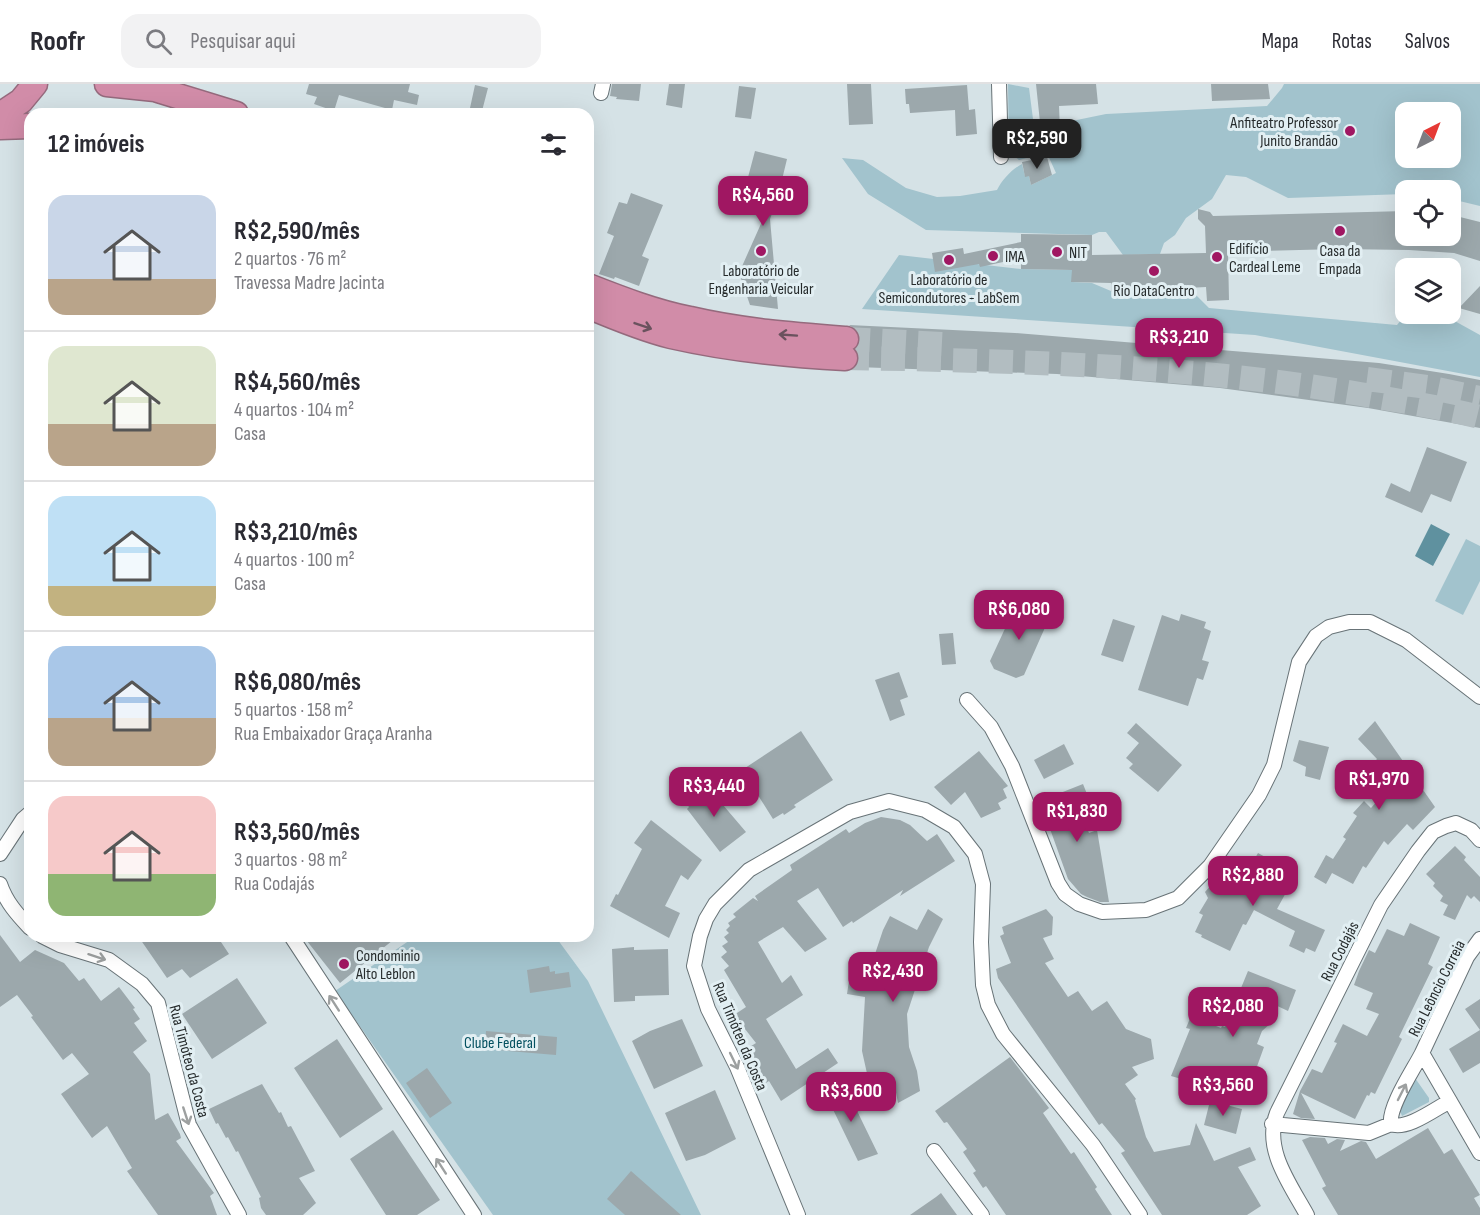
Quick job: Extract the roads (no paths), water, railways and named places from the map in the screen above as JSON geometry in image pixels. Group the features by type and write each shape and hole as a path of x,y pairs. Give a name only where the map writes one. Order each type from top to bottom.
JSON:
{"highway":[{"path":"107,84 155,89 217,108"},
{"path":"0,115 11,109 33,87"},
{"path":"0,127 24,126"},
{"path":"594,288 637,305 688,319 779,334 846,349 770,353 669,335 594,308"}],"street":[{"path":"999,84 1001,157"},
{"path":"967,700 991,727 1012,766 1050,864 1065,894 1079,904 1102,912 1120,912 1146,910 1178,898 1210,866 1259,795 1274,765 1299,662 1316,636 1329,627 1349,622 1370,622 1406,640 1480,697"},
{"name":"Rua Timóteo da Costa","path":"798,1215 737,1067 708,1009 694,966 700,936 715,904 749,870 850,812 889,801 925,810 954,827 975,854 983,884 981,942 983,985 988,1005 1003,1034 1093,1145 1140,1215"},
{"path":"0,854 24,818"},
{"name":"Rua Codajás","path":"1272,1124 1381,905 1433,832 1456,823 1472,830 1480,840"},
{"path":"0,884 4,896 24,922"},
{"name":"Rua Leôncio Correia","path":"1391,1124 1390,1115 1395,1104 1422,1053 1467,957 1480,939"},
{"name":"Rua Timóteo da Costa","path":"54,942 109,960 142,984 158,1003 189,1125 239,1215"},
{"path":"295,942 474,1215"},
{"name":"Rua Leôncio Correia","path":"1422,1053 1480,1153"},
{"path":"1307,1215 1280,1165 1273,1145 1272,1124 1369,1133 1391,1124 1400,1126 1408,1124 1450,1101"},
{"path":"934,1152 981,1215"}],"tunnel":[{"path":"846,339 944,344"},
{"path":"845,358 1039,363 1168,371 1296,384 1435,407 1480,417"},
{"path":"1367,379 1427,387 1480,398"}],"place":[{"name":"Anfiteatro Professor Junito Brandão","path":"1350,131"},
{"name":"Casa da Empada","path":"1340,231"},
{"name":"Laboratório de Engenharia Veicular","path":"761,251"},
{"name":"NIT","path":"1057,252"},
{"name":"IMA","path":"993,256"},
{"name":"Edifício Cardeal Leme","path":"1217,257"},
{"name":"Laboratório de Semicondutores - LabSem","path":"949,260"},
{"name":"Rio DataCentro","path":"1154,271"},
{"name":"Condominio Alto Leblon","path":"344,964"}],"park label":[{"name":"Clube Federal","path":"500,1042"}]}
